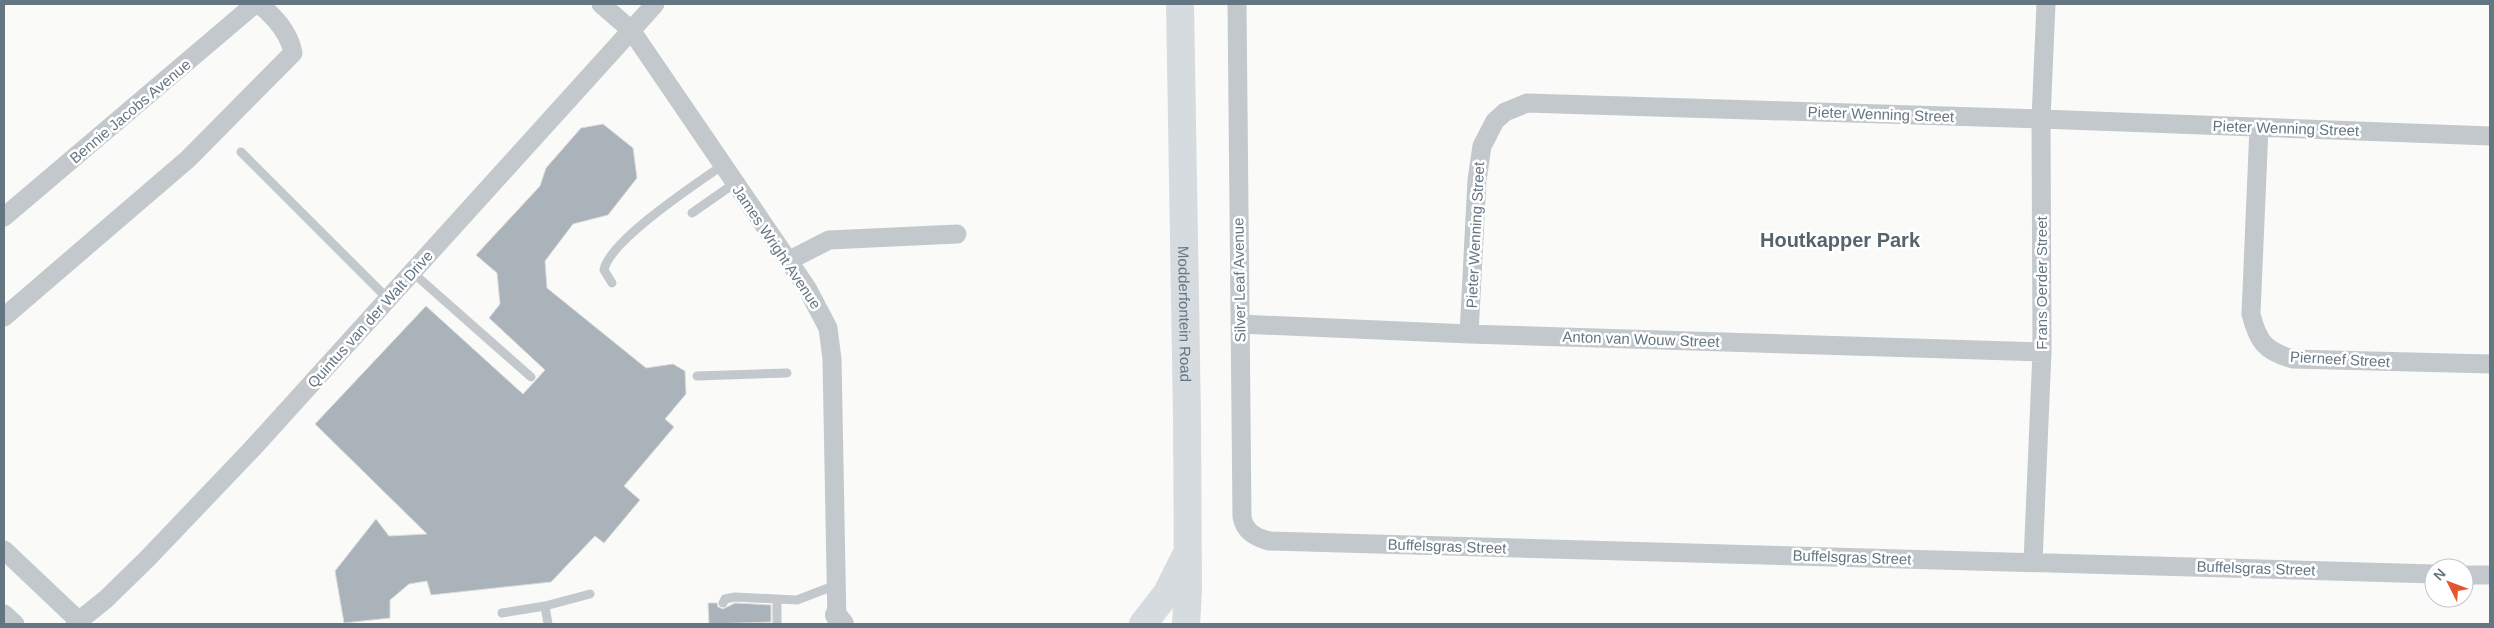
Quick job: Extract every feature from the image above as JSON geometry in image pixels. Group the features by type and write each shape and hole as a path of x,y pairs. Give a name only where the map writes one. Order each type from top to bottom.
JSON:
{"main road":[{"name":"Modderfontein Road","path":"1180,4 1188,591 1186,624"},
{"path":"1143,624 1167,593 1187,554"},
{"path":"1188,591 1206,624"}],"street":[{"name":"Bennie Jacobs Avenue","path":"4,217 255,4"},
{"path":"4,317 188,159 293,53 290,38 272,14 259,4"},
{"name":"James Wright Avenue","path":"601,4 631,30 788,261 817,305 828,328 832,359 836,586 839,621"},
{"name":"Quintus van der Walt Drive","path":"77,623 106,599 148,558 252,449 655,4"},
{"name":"Silver Leaf Avenue","path":"1237,4 1242,517 1251,533 1269,541"},
{"name":"Frans Oerder Street","path":"2033,562 2042,352 2041,119 2046,4"},
{"name":"Pieter Wenning Street","path":"1469,334 1478,160 1491,126 1505,112 1515,106 1540,103 2490,136"},
{"name":"Pierneef Street","path":"2259,127 2251,314 2260,342 2274,354 2293,359 2490,364"},
{"path":"788,261 829,240 956,234"},
{"name":"Anton van Wouw Street","path":"1240,324 1469,334 2042,352"},
{"name":"Buffelsgras Street","path":"1269,541 2424,574"},
{"path":"4,550 77,623"},
{"path":"2474,575 2490,575"},
{"path":"4,614 15,624"}],"lane":[{"path":"241,152 388,298"},
{"path":"612,283 604,270 608,258 640,227 722,165"},
{"path":"692,213 735,183"},
{"path":"412,272 531,377"},
{"path":"697,376 787,373"},
{"path":"723,603 725,599 735,597 796,600 836,586"},
{"path":"502,614 545,606 590,594"},
{"path":"776,600 777,624"},
{"path":"545,606 548,624"}],"building":[{"path":"603,124 633,148 637,178 608,215 573,224 545,261 547,288 646,368 673,364 685,371 686,394 665,419 674,427 624,486 640,500 604,543 595,536 551,582 431,595 427,581 409,584 390,600 390,618 344,623 335,571 376,519 389,536 427,534 315,424 426,306 523,394 545,370 489,318 500,304 497,273 476,255 540,186 546,168 581,128"},
{"path":"708,603 717,603 718,607 723,609 735,603 771,605 771,622 709,624"}],"district":[{"name":"Houtkapper Park","path":"1840,240"}]}
